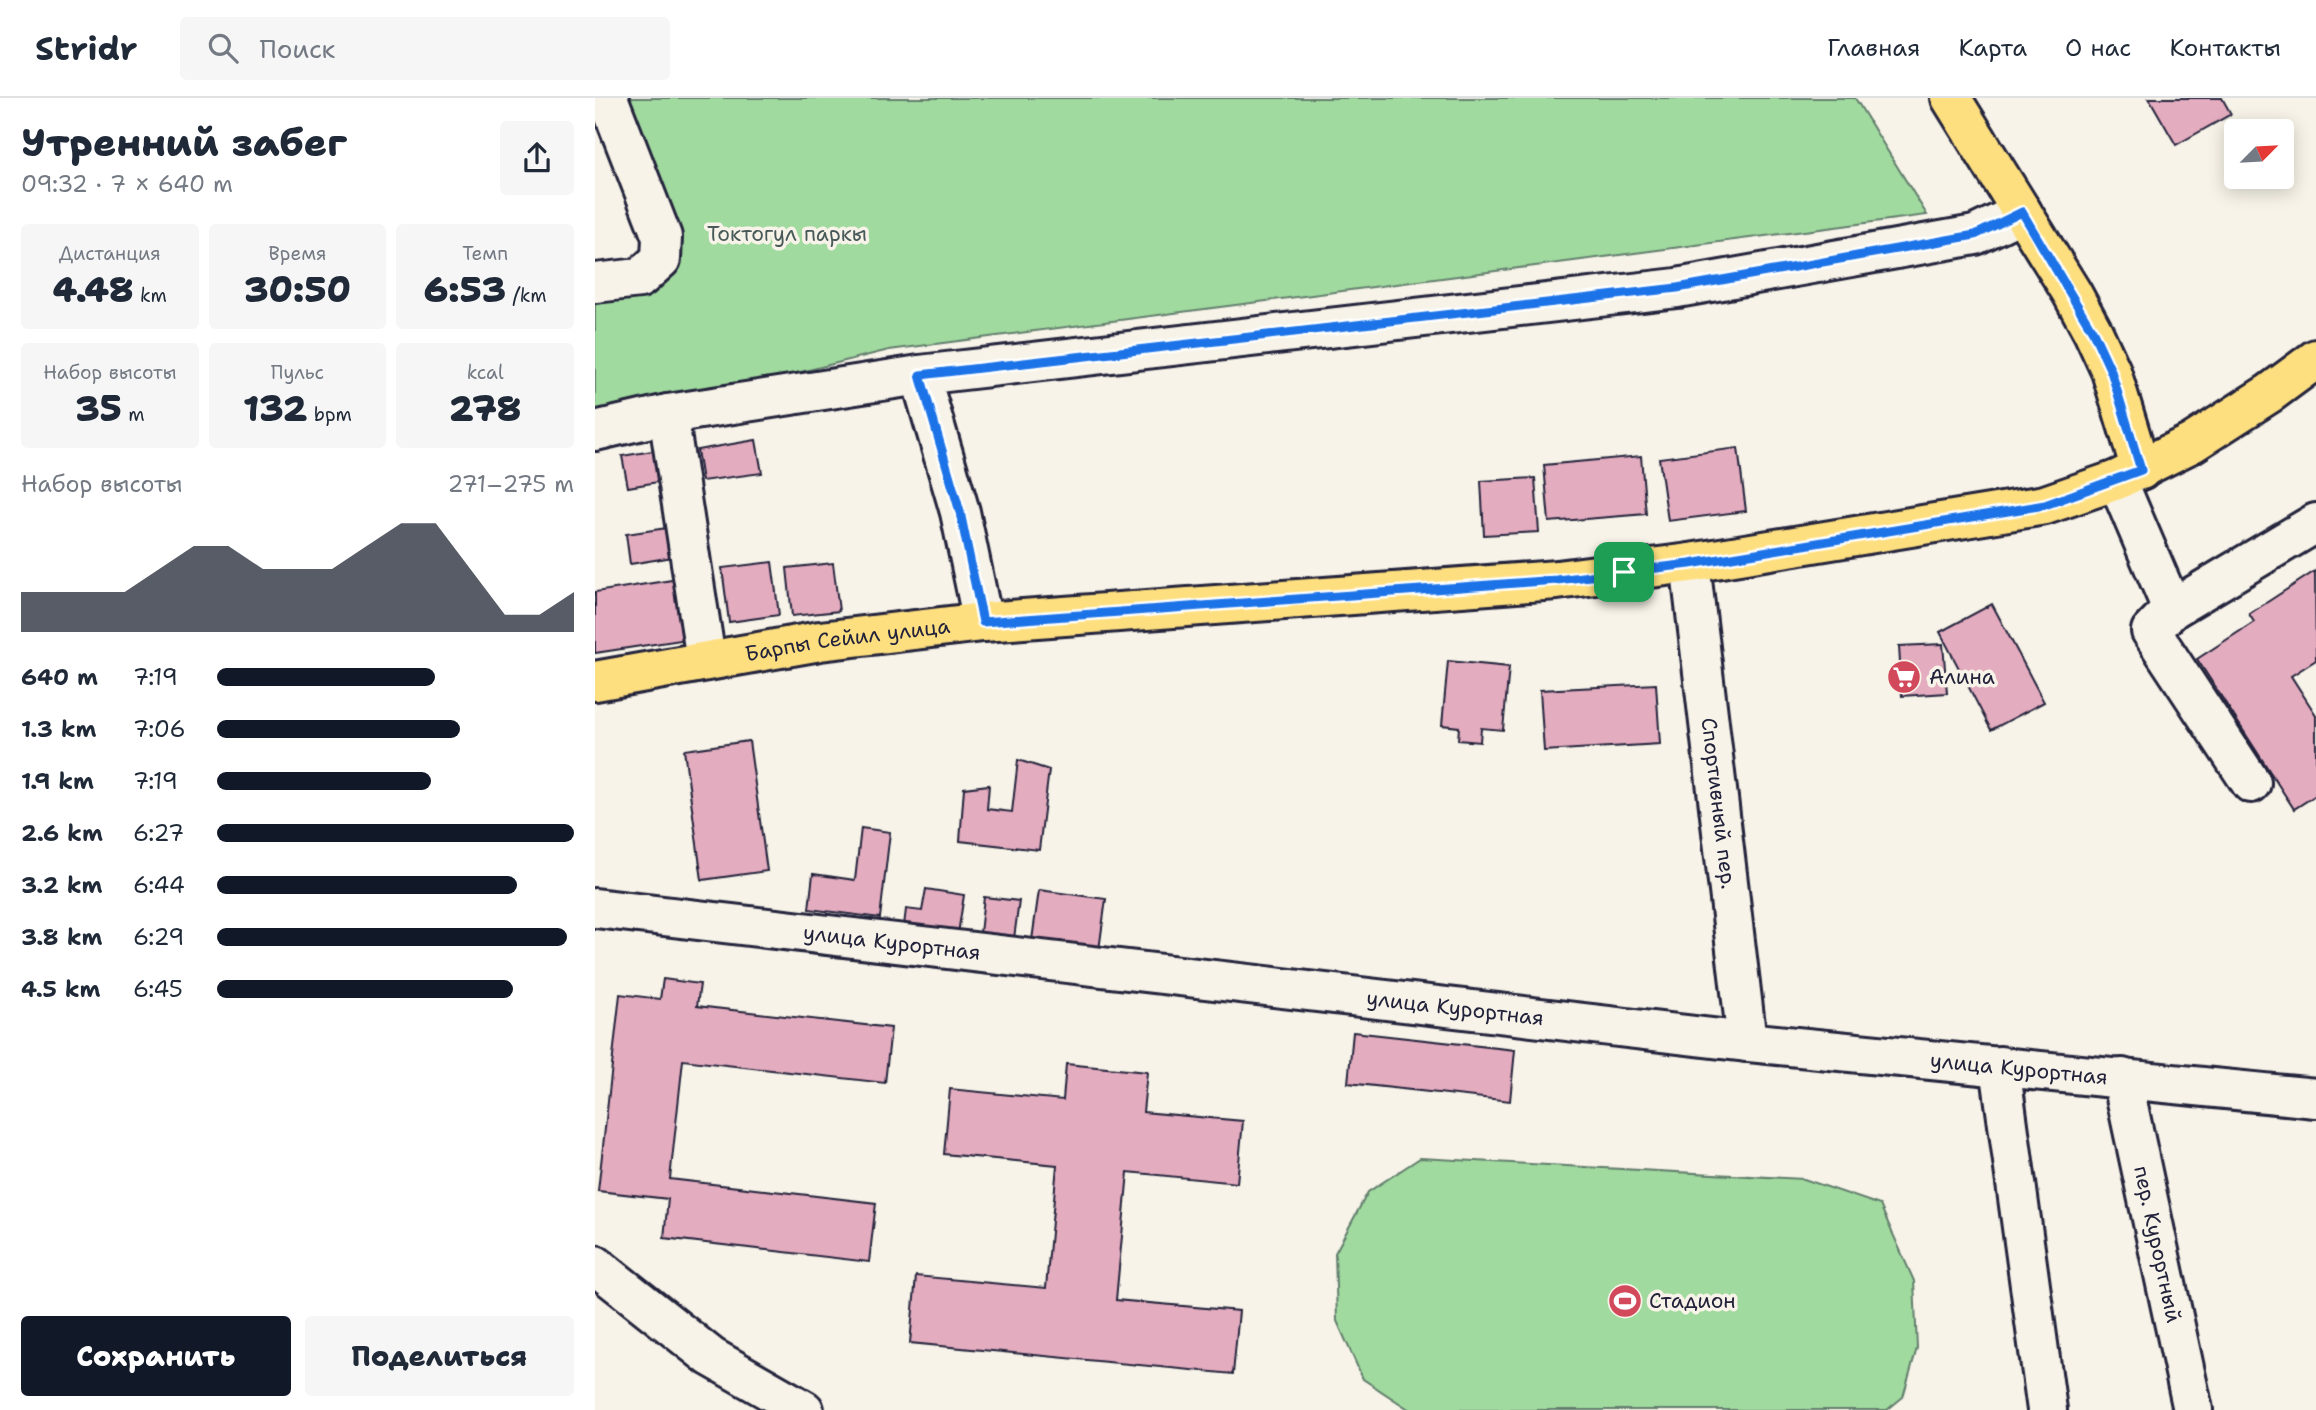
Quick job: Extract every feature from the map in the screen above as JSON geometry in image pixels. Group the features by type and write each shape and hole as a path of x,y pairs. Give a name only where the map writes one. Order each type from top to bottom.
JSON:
{"main road":[{"path":"1951,98 2072,293 2106,361 2128,423 2129,475"},
{"name":"Барпы Сейил улица","path":"595,681 820,641 983,622 1557,580 1690,564 2045,505 2129,475 2192,443 2270,393 2316,359"}],"street":[{"path":"595,283 640,278 661,259 661,237 608,98"},
{"path":"595,431 668,414 920,375 1677,288 1975,235 2022,212"},
{"path":"920,375 960,512 983,622"},
{"path":"668,414 706,660"},
{"path":"2129,475 2172,609"},
{"path":"2251,783 2151,631 2172,609 2316,523"},
{"name":"Спортивный пер.","path":"1690,564 1747,1042"},
{"name":"улица Курортная","path":"595,908 1747,1042 2316,1098"},
{"path":"2000,1066 2047,1410"},
{"name":"пер. Курортный","path":"2122,1078 2193,1410"},
{"path":"595,1265 711,1357 804,1410"}],"green space":[{"name":"Токтогул паркы","path":"607,98 1855,98 1927,215 889,350 595,423 595,276 653,264"},
{"name":"Стадион","path":"1420,1158 1804,1179 1880,1205 1914,1281 1917,1348 1903,1397 1887,1410 1410,1410 1363,1379 1337,1321 1335,1253 1368,1192"}],"building":[{"path":"2149,98 2222,98 2231,114 2176,145"},
{"path":"756,440 762,473 702,481 697,450"},
{"path":"1738,448 1746,511 1668,521 1659,458"},
{"path":"659,450 664,481 628,487 622,456"},
{"path":"1641,456 1646,514 1549,522 1544,465"},
{"path":"1535,478 1539,532 1484,535 1481,481"},
{"path":"674,527 679,556 630,564 626,534"},
{"path":"772,562 779,615 729,622 722,568"},
{"path":"833,563 839,611 792,616 787,568"},
{"path":"2315,571 2316,660 2291,676 2316,715 2316,795 2294,809 2197,659 2254,622 2249,614"},
{"path":"685,578 694,638 595,653 595,592"},
{"path":"1992,604 2044,702 1991,730 1940,632"},
{"path":"1943,644 1947,693 1902,696 1899,646"},
{"path":"1448,661 1509,667 1503,730 1481,728 1480,742 1458,740 1459,727 1442,725"},
{"path":"1656,684 1660,744 1544,751 1540,690"},
{"path":"749,741 767,871 702,880 684,750"},
{"path":"1018,760 1049,770 1039,850 960,841 964,788 989,785 987,809 1012,812"},
{"path":"861,828 890,832 880,918 809,909 813,874 855,880"},
{"path":"926,889 964,895 958,934 904,926 906,909 922,911"},
{"path":"1039,890 1106,899 1099,950 1032,940"},
{"path":"984,897 1019,901 1013,946 979,942"},
{"path":"663,979 700,984 697,1006 891,1028 885,1083 683,1060 670,1179 876,1203 869,1262 664,1238 668,1199 598,1191 620,994 660,999"},
{"path":"1353,1032 1515,1050 1510,1101 1348,1083"},
{"path":"1066,1064 1147,1072 1143,1112 1243,1121 1237,1183 1128,1172 1116,1300 1239,1311 1233,1374 910,1343 916,1276 1046,1288 1057,1165 944,1154 950,1089 1063,1100"}],"place":[{"name":"Алина","path":"1904,677"},
{"name":"Стадион","path":"1625,1301"}],"route":[{"path":"2022,212 2072,293 2111,371 2141,470 2045,505 1690,564 1624,572 1557,580 983,622 960,512 920,375 1677,288 1975,235 2022,212"}]}
